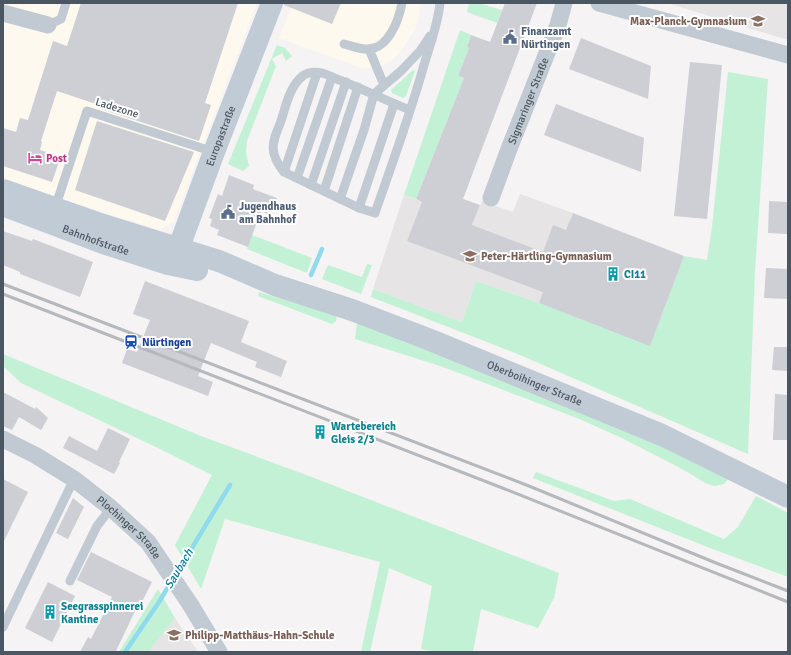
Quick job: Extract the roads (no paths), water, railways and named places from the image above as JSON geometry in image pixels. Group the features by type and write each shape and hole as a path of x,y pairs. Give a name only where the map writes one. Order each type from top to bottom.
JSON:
{"main road":[{"name":"Europastraße","path":"179,247 272,3"},
{"name":"Bahnhofstraße","path":"3,190 97,223 179,247"},
{"name":"Bahnhofstraße","path":"3,205 65,230 168,264 191,268"},
{"path":"143,256 167,253 179,247 185,262 191,268"},
{"name":"Oberboihinger Straße","path":"179,247 219,261 275,285 352,310 428,339 647,428 788,497"},
{"name":"Oberboihinger Straße","path":"191,268 275,285"}],"street":[{"name":"Sigmaringer Straße","path":"491,198 558,25 564,3"},
{"path":"599,3 788,55"},
{"path":"3,13 48,25"},
{"name":"Plochinger Straße","path":"3,439 35,455 74,479 111,508 148,542 219,652"}],"lane":[{"path":"48,25 61,20 66,3"},
{"path":"344,44 369,49 378,48 391,33 398,20 402,3"},
{"path":"410,110 346,82 311,72 298,81 292,90 276,134 273,153 275,161 284,172 359,208 375,213 410,110 435,28 440,3"},
{"path":"340,199 374,94 401,71 420,51 435,28"},
{"path":"369,49 384,85"},
{"path":"284,172 317,73"},
{"path":"297,178 332,77"},
{"path":"311,185 346,82"},
{"path":"324,191 358,87"},
{"path":"359,208 394,104"},
{"name":"Ladezone","path":"54,208 87,111 214,152"},
{"path":"3,627 74,479"},
{"path":"70,581 97,526 111,508"}],"waterway":[{"name":"Saubach","path":"311,275 322,249"},
{"name":"Saubach","path":"175,576 230,485"},
{"name":"Saubach","path":"125,652 171,582"}],"railway":[{"path":"3,284 529,486 788,591"},
{"path":"3,294 505,489 788,602"}],"place":[{"name":"Max-Planck-Gymnasium","path":"758,21"},
{"name":"Finanzamt Nürtingen","path":"510,37"},
{"name":"Post","path":"35,158"},
{"name":"Jugendhaus am Bahnhof","path":"228,212"},
{"name":"Peter-Härtling-Gymnasium","path":"470,256"},
{"name":"CI11","path":"613,274"},
{"name":"Nürtingen","path":"131,342"},
{"name":"Wartebereich Gleis 2/3","path":"320,432"},
{"name":"Seegrasspinnerei Kantine","path":"50,612"},
{"name":"Philipp-Matthäus-Hahn-Schule","path":"174,635"}]}
